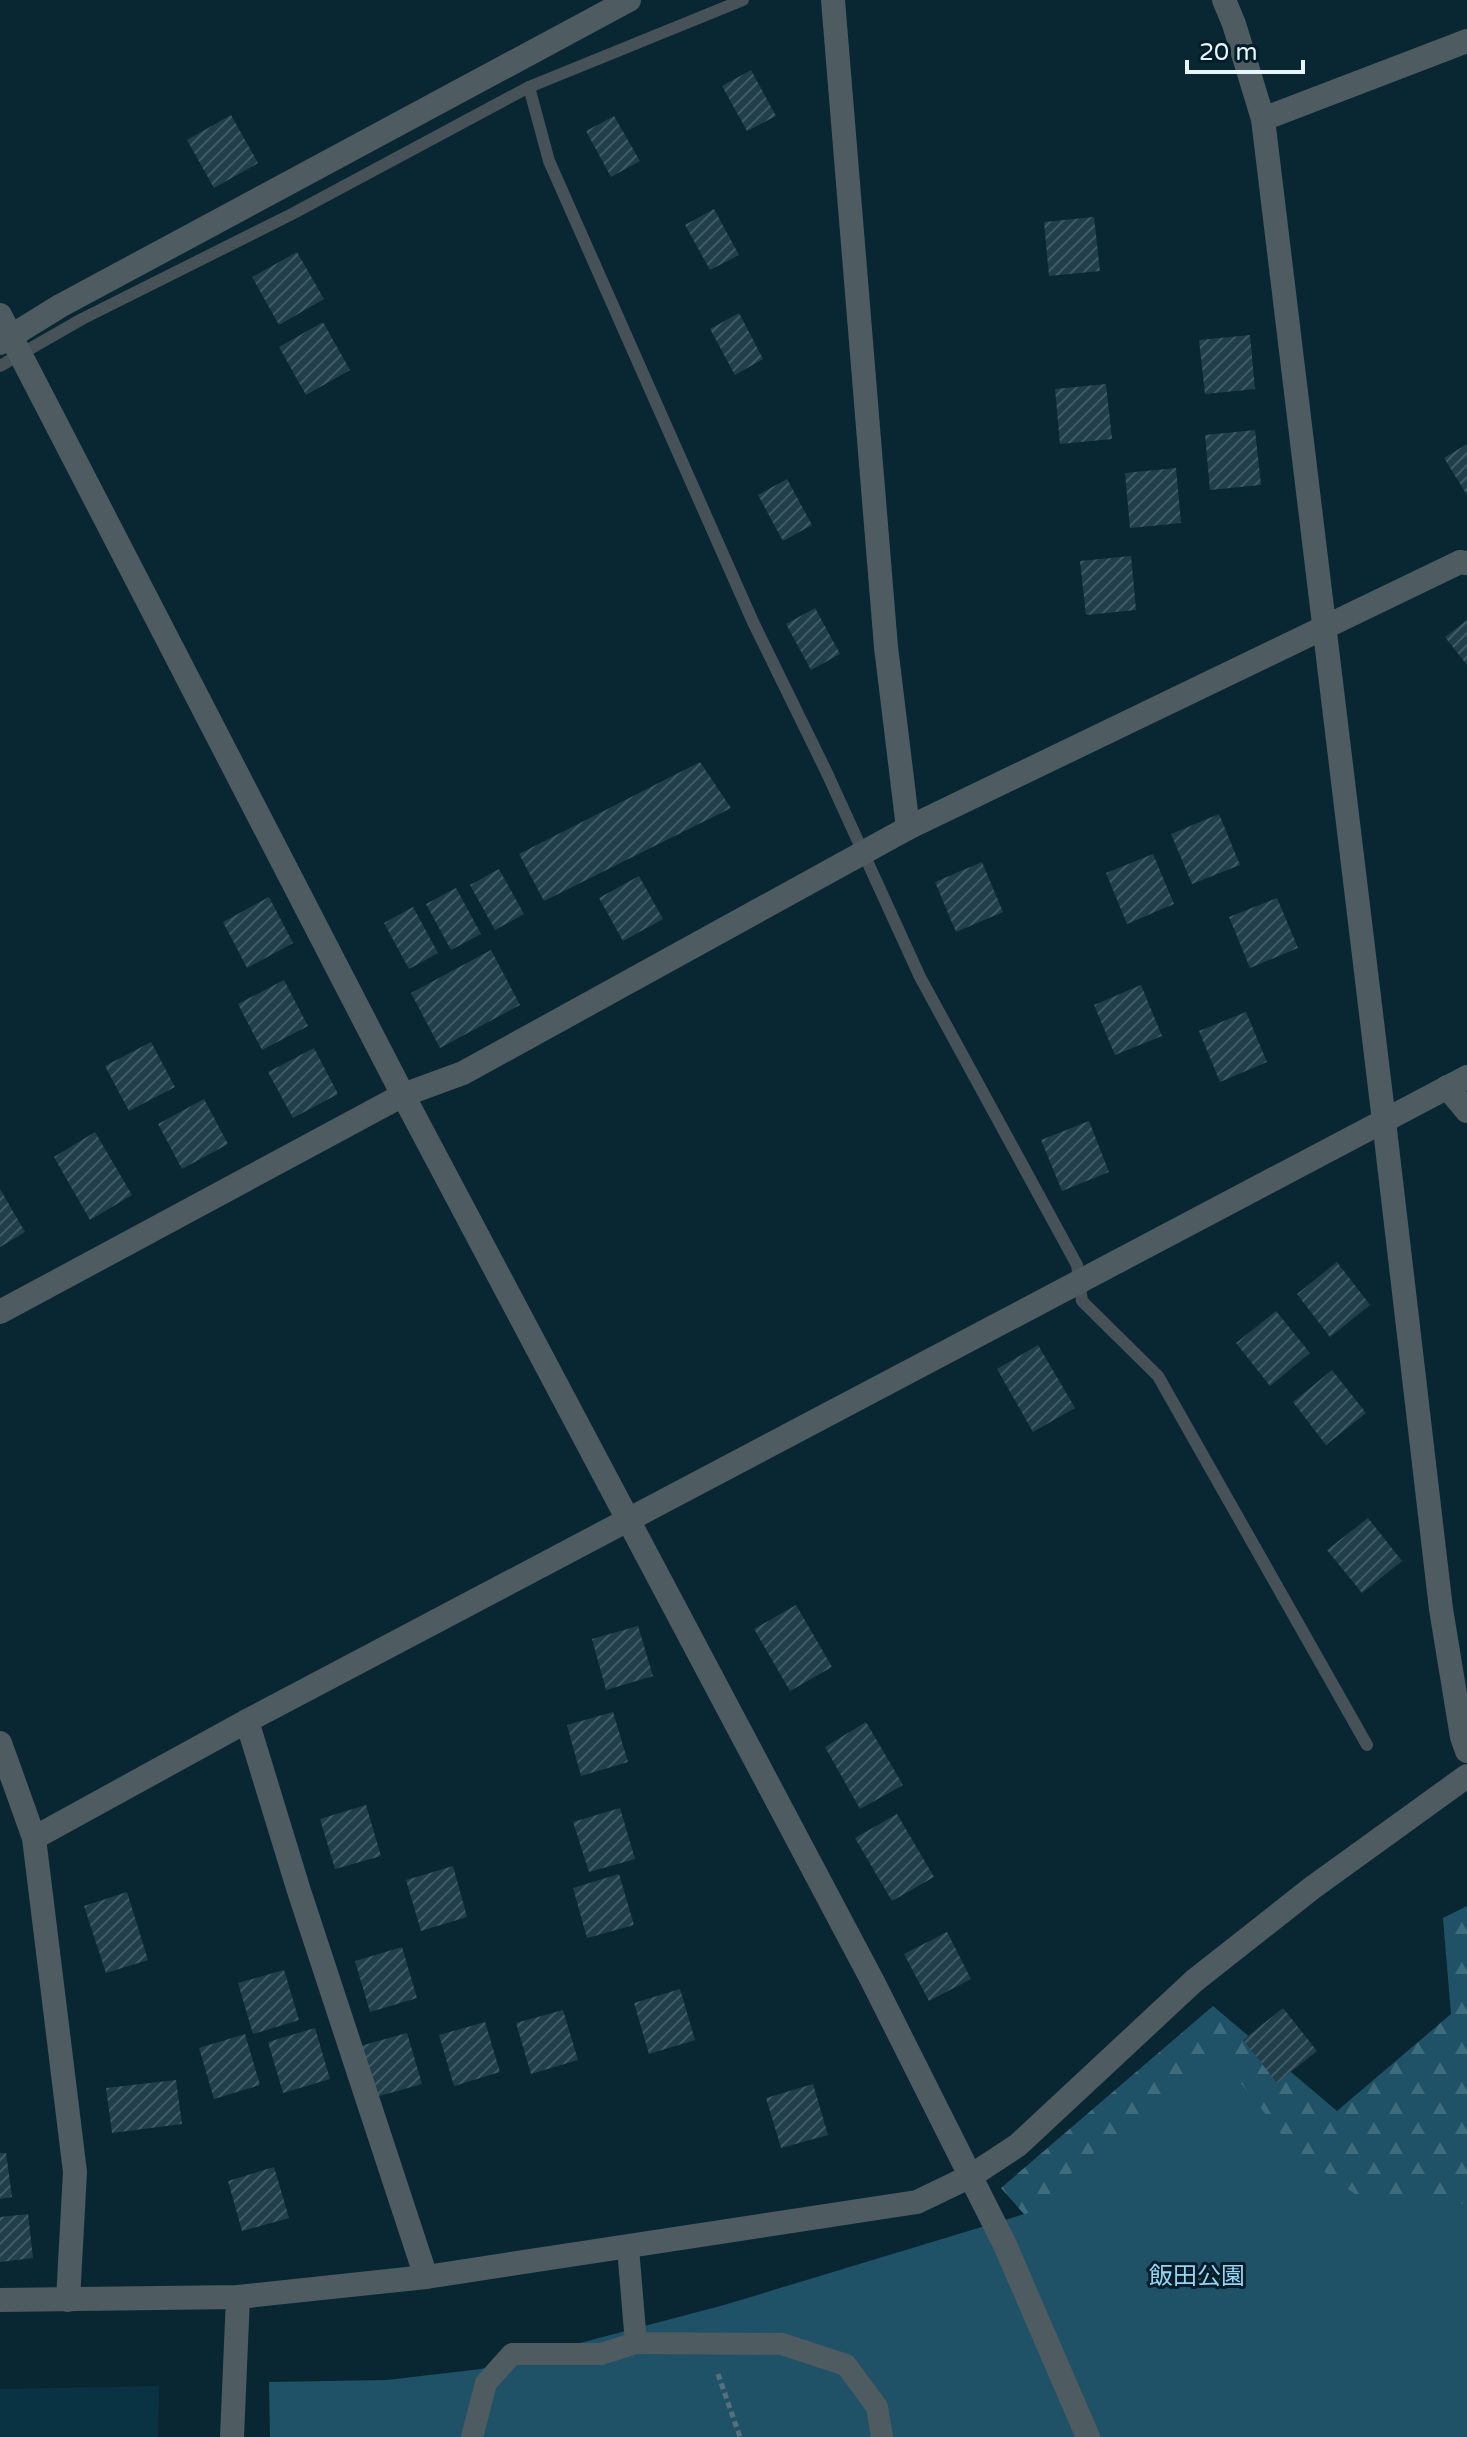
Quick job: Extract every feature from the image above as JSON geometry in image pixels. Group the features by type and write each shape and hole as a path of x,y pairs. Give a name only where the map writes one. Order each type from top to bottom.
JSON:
{"street":[{"path":"6,340 60,306 629,0"},
{"path":"833,0 886,647 908,828"},
{"path":"1224,0 1263,119 1441,1609 1467,1751"},
{"path":"1263,119 1467,41"},
{"path":"0,315 6,340 872,1980 1005,2245 1088,2437"},
{"path":"0,1312 403,1095 463,1073 908,828 1324,626 1460,562 1467,563"},
{"path":"34,1838 247,1721 1457,1082 1467,1111"},
{"path":"247,1721 299,1891 426,2277"},
{"path":"0,1743 34,1838 75,2172 68,2300"},
{"path":"0,2300 238,2297 426,2277 917,2202 971,2176 1018,2145 1194,1981 1312,1888 1467,1776"},
{"path":"232,2437 238,2297"}],"lane":[{"path":"628,2248 636,2343"},
{"path":"472,2437 486,2383 512,2354 601,2354 636,2343 782,2344 846,2365 877,2407 882,2437"}],"path":[{"path":"707,2344 740,2437"}],"shaded area":[{"path":"159,2386 158,2437 0,2437 0,2389"}],"green space":[{"path":"1467,1906 1467,2288 1169,2379 1001,2188 1213,2006 1337,2111 1451,2014 1443,1918"},
{"name":"飯田公園","path":"1217,2053 1294,2150 1362,2199 1467,2204 1467,2437 270,2437 269,2382 387,2380 481,2369 724,2305 1031,2212 1084,2161"}],"building":[{"path":"751,70 776,116 747,131 722,86"},
{"path":"231,115 258,163 214,188 187,140"},
{"path":"614,116 640,161 611,177 586,131"},
{"path":"714,209 739,255 710,270 685,225"},
{"path":"1094,217 1100,271 1049,276 1044,222"},
{"path":"297,252 324,299 279,325 252,277"},
{"path":"739,313 763,359 735,375 710,329"},
{"path":"323,322 350,370 306,395 279,347"},
{"path":"1250,335 1255,389 1205,394 1199,340"},
{"path":"1106,384 1112,439 1060,444 1055,389"},
{"path":"1255,430 1261,485 1210,490 1205,435"},
{"path":"1467,444 1467,495 1444,458"},
{"path":"1176,468 1181,523 1130,528 1125,473"},
{"path":"787,479 812,525 783,541 758,495"},
{"path":"1131,556 1136,610 1086,615 1080,561"},
{"path":"815,608 840,654 811,670 786,624"},
{"path":"1467,620 1467,665 1445,637"},
{"path":"700,762 731,808 544,901 519,854"},
{"path":"1219,814 1240,865 1192,884 1171,834"},
{"path":"1153,854 1174,904 1127,924 1106,873"},
{"path":"982,862 1003,912 956,932 935,882"},
{"path":"499,869 524,914 495,930 470,885"},
{"path":"639,876 663,919 623,941 599,898"},
{"path":"456,888 481,934 451,950 426,904"},
{"path":"269,897 293,943 247,968 223,922"},
{"path":"1277,898 1298,948 1250,968 1229,917"},
{"path":"413,907 438,953 409,969 384,923"},
{"path":"491,950 520,1005 440,1048 411,993"},
{"path":"284,980 308,1026 262,1050 238,1004"},
{"path":"1141,985 1162,1036 1115,1055 1094,1005"},
{"path":"1246,1012 1267,1062 1220,1082 1199,1031"},
{"path":"151,1042 175,1087 129,1111 105,1066"},
{"path":"314,1048 338,1094 293,1118 268,1072"},
{"path":"204,1099 228,1144 182,1169 158,1124"},
{"path":"1089,1121 1109,1172 1062,1191 1041,1140"},
{"path":"95,1132 132,1195 90,1220 54,1157"},
{"path":"0,1189 25,1232 0,1247"},
{"path":"1337,1262 1370,1305 1330,1337 1297,1294"},
{"path":"1276,1311 1310,1353 1270,1386 1236,1343"},
{"path":"1038,1345 1075,1408 1033,1432 997,1369"},
{"path":"1332,1370 1366,1413 1326,1445 1293,1402"},
{"path":"1368,1518 1402,1561 1362,1593 1327,1550"},
{"path":"796,1605 832,1667 790,1691 754,1629"},
{"path":"638,1626 653,1676 606,1690 592,1639"},
{"path":"613,1712 628,1762 581,1776 567,1725"},
{"path":"866,1722 903,1785 860,1809 825,1747"},
{"path":"366,1805 381,1856 335,1869 320,1819"},
{"path":"620,1808 635,1859 589,1872 573,1822"},
{"path":"897,1814 934,1877 892,1901 855,1838"},
{"path":"453,1866 467,1917 421,1931 406,1880"},
{"path":"619,1874 634,1925 587,1938 573,1888"},
{"path":"127,1892 148,1960 106,1973 84,1906"},
{"path":"947,1932 971,1979 929,2001 904,1954"},
{"path":"402,1947 417,1998 370,2012 355,1961"},
{"path":"284,1970 299,2020 253,2034 238,1983"},
{"path":"680,1989 695,2040 649,2054 634,2003"},
{"path":"1283,2008 1317,2051 1277,2083 1243,2040"},
{"path":"563,2010 578,2060 531,2074 516,2023"},
{"path":"485,2022 500,2072 454,2086 439,2035"},
{"path":"315,2028 330,2079 283,2093 268,2042"},
{"path":"407,2033 422,2084 376,2097 360,2046"},
{"path":"245,2034 260,2085 214,2099 199,2048"},
{"path":"176,2080 182,2124 112,2133 106,2088"},
{"path":"813,2084 828,2135 781,2148 766,2098"},
{"path":"0,2153 6,2153 12,2197 0,2199"},
{"path":"274,2167 289,2218 242,2231 228,2181"},
{"path":"28,2214 33,2258 0,2262 0,2217"}],"waterway":[{"path":"0,366 82,319 292,214 529,87 743,0"},
{"path":"529,87 549,161 753,622 826,771 920,977 1077,1265 1082,1301 1158,1376 1367,1745"}]}
